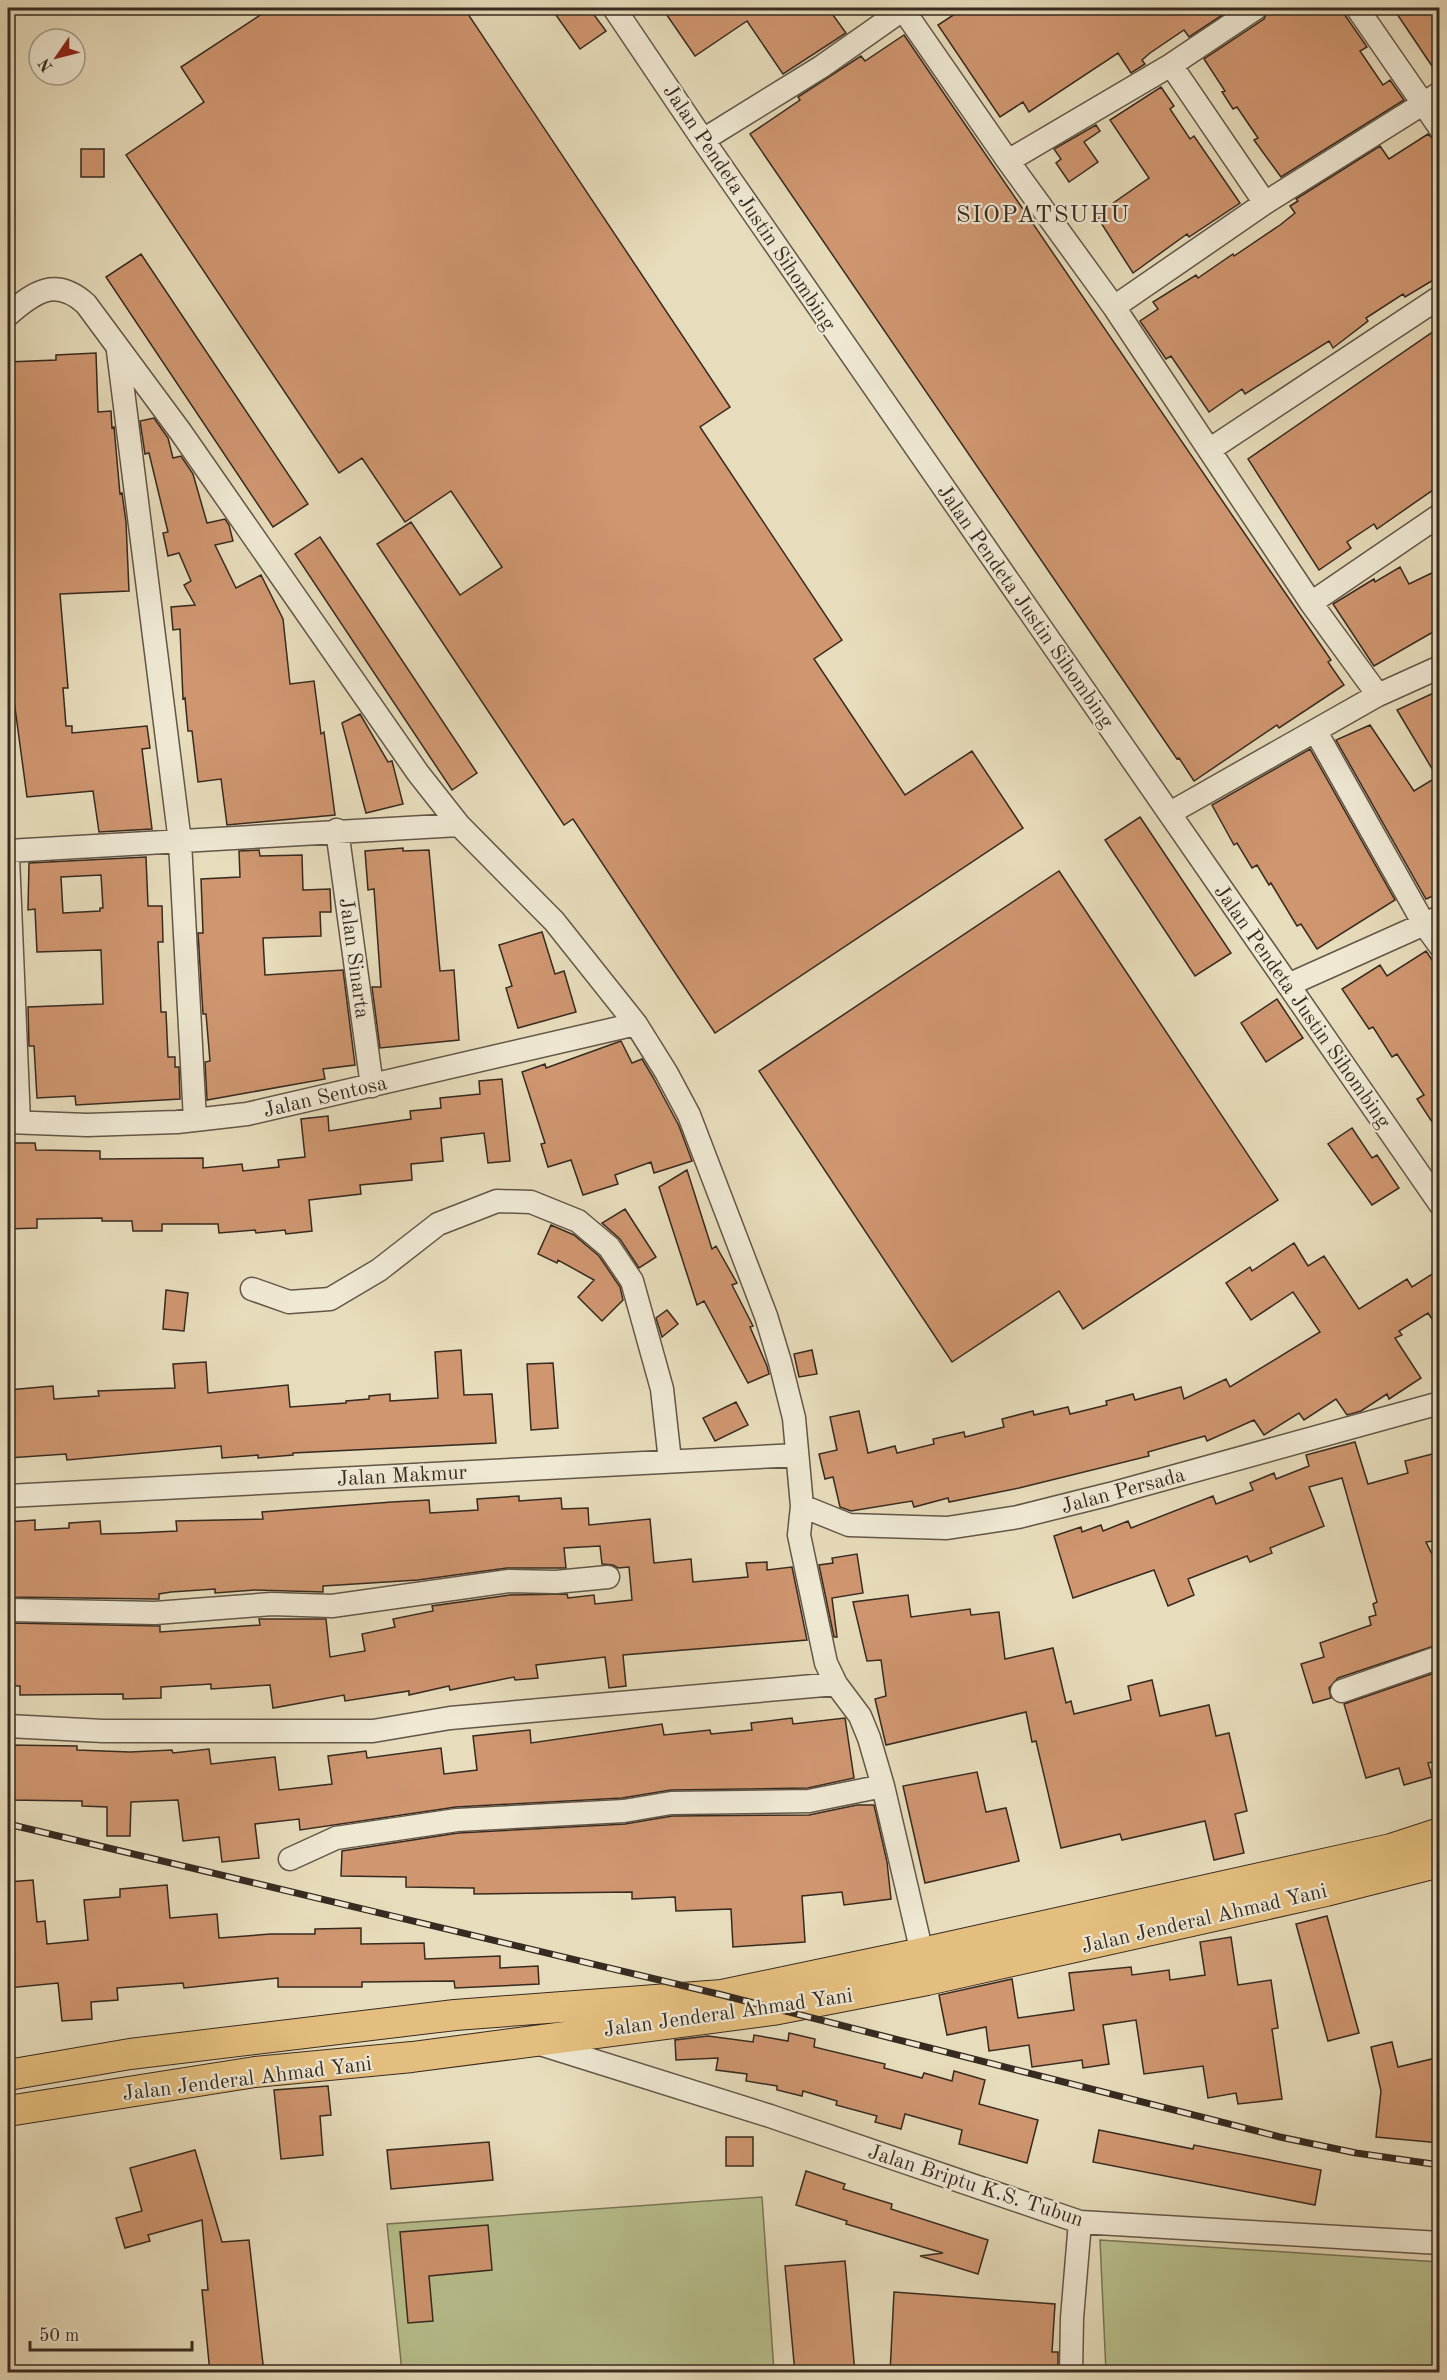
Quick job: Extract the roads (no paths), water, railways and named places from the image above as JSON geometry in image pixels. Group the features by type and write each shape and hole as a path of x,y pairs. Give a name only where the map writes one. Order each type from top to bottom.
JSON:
{"main road":[{"name":"Jalan Jenderal Ahmad Yani","path":"8,2111 255,2072 412,2057 773,2010 927,1980 1264,1905 1397,1861 1440,1833"},
{"name":"Jalan Jenderal Ahmad Yani","path":"8,2075 130,2054 455,2015 703,1997 922,1953 1256,1877 1397,1861 1440,1862"},
{"path":"1256,1877 1264,1905"}],"street":[{"name":"Jalan Pendeta Justin Sihombing","path":"614,8 1440,1204"},
{"path":"703,140 821,67 904,8 1008,161 1114,307 1311,603 1378,695"},
{"path":"1008,161 1171,65 1256,8"},
{"path":"1357,8 1431,98 1440,128"},
{"path":"1171,65 1265,203"},
{"path":"1114,307 1265,203 1431,98"},
{"path":"8,315 33,297 50,289 64,289 86,304 118,351 180,431 418,773 459,825 554,921 636,1024 666,1072 689,1115 766,1316 794,1418 802,1506 799,1536 826,1663 836,1684 860,1716 883,1786 922,1953"},
{"path":"1209,450 1440,297"},
{"path":"118,351 180,842 195,1120"},
{"path":"1311,603 1440,515"},
{"path":"1170,813 1378,695 1440,667"},
{"path":"1316,732 1432,920 1440,946"},
{"path":"8,851 180,842 337,830 459,825"},
{"name":"Jalan Sinarta","path":"337,830 372,1086"},
{"path":"8,856 13,1122"},
{"path":"1288,985 1432,920"},
{"name":"Jalan Sentosa","path":"13,1122 87,1125 195,1120 246,1114 636,1024"},
{"path":"252,1289 289,1302 330,1299 379,1270 438,1224 497,1201 531,1202 578,1221 609,1247 632,1281 662,1389 670,1461"},
{"name":"Jalan Persada","path":"802,1506 849,1525 947,1528 1018,1517 1440,1403"},
{"name":"Jalan Makmur","path":"8,1497 797,1455"},
{"path":"8,1611 154,1613 272,1604 332,1606 509,1581 556,1582 608,1577"},
{"path":"1342,1691 1440,1657"},
{"path":"8,1726 104,1731 373,1731 450,1718 836,1684"},
{"path":"290,1859 336,1838 457,1820 624,1811 671,1803 809,1802 883,1786"},
{"name":"Jalan Briptu K.S. Tubun","path":"529,2041 770,2116 1080,2222 1440,2243"},
{"path":"1071,2373 1072,2318 1080,2222"}],"railway":[{"path":"8,1824 722,1995 1280,2137 1356,2153 1440,2165"}],"district":[{"name":"SIOPATSUHU","path":"1043,214"}]}
